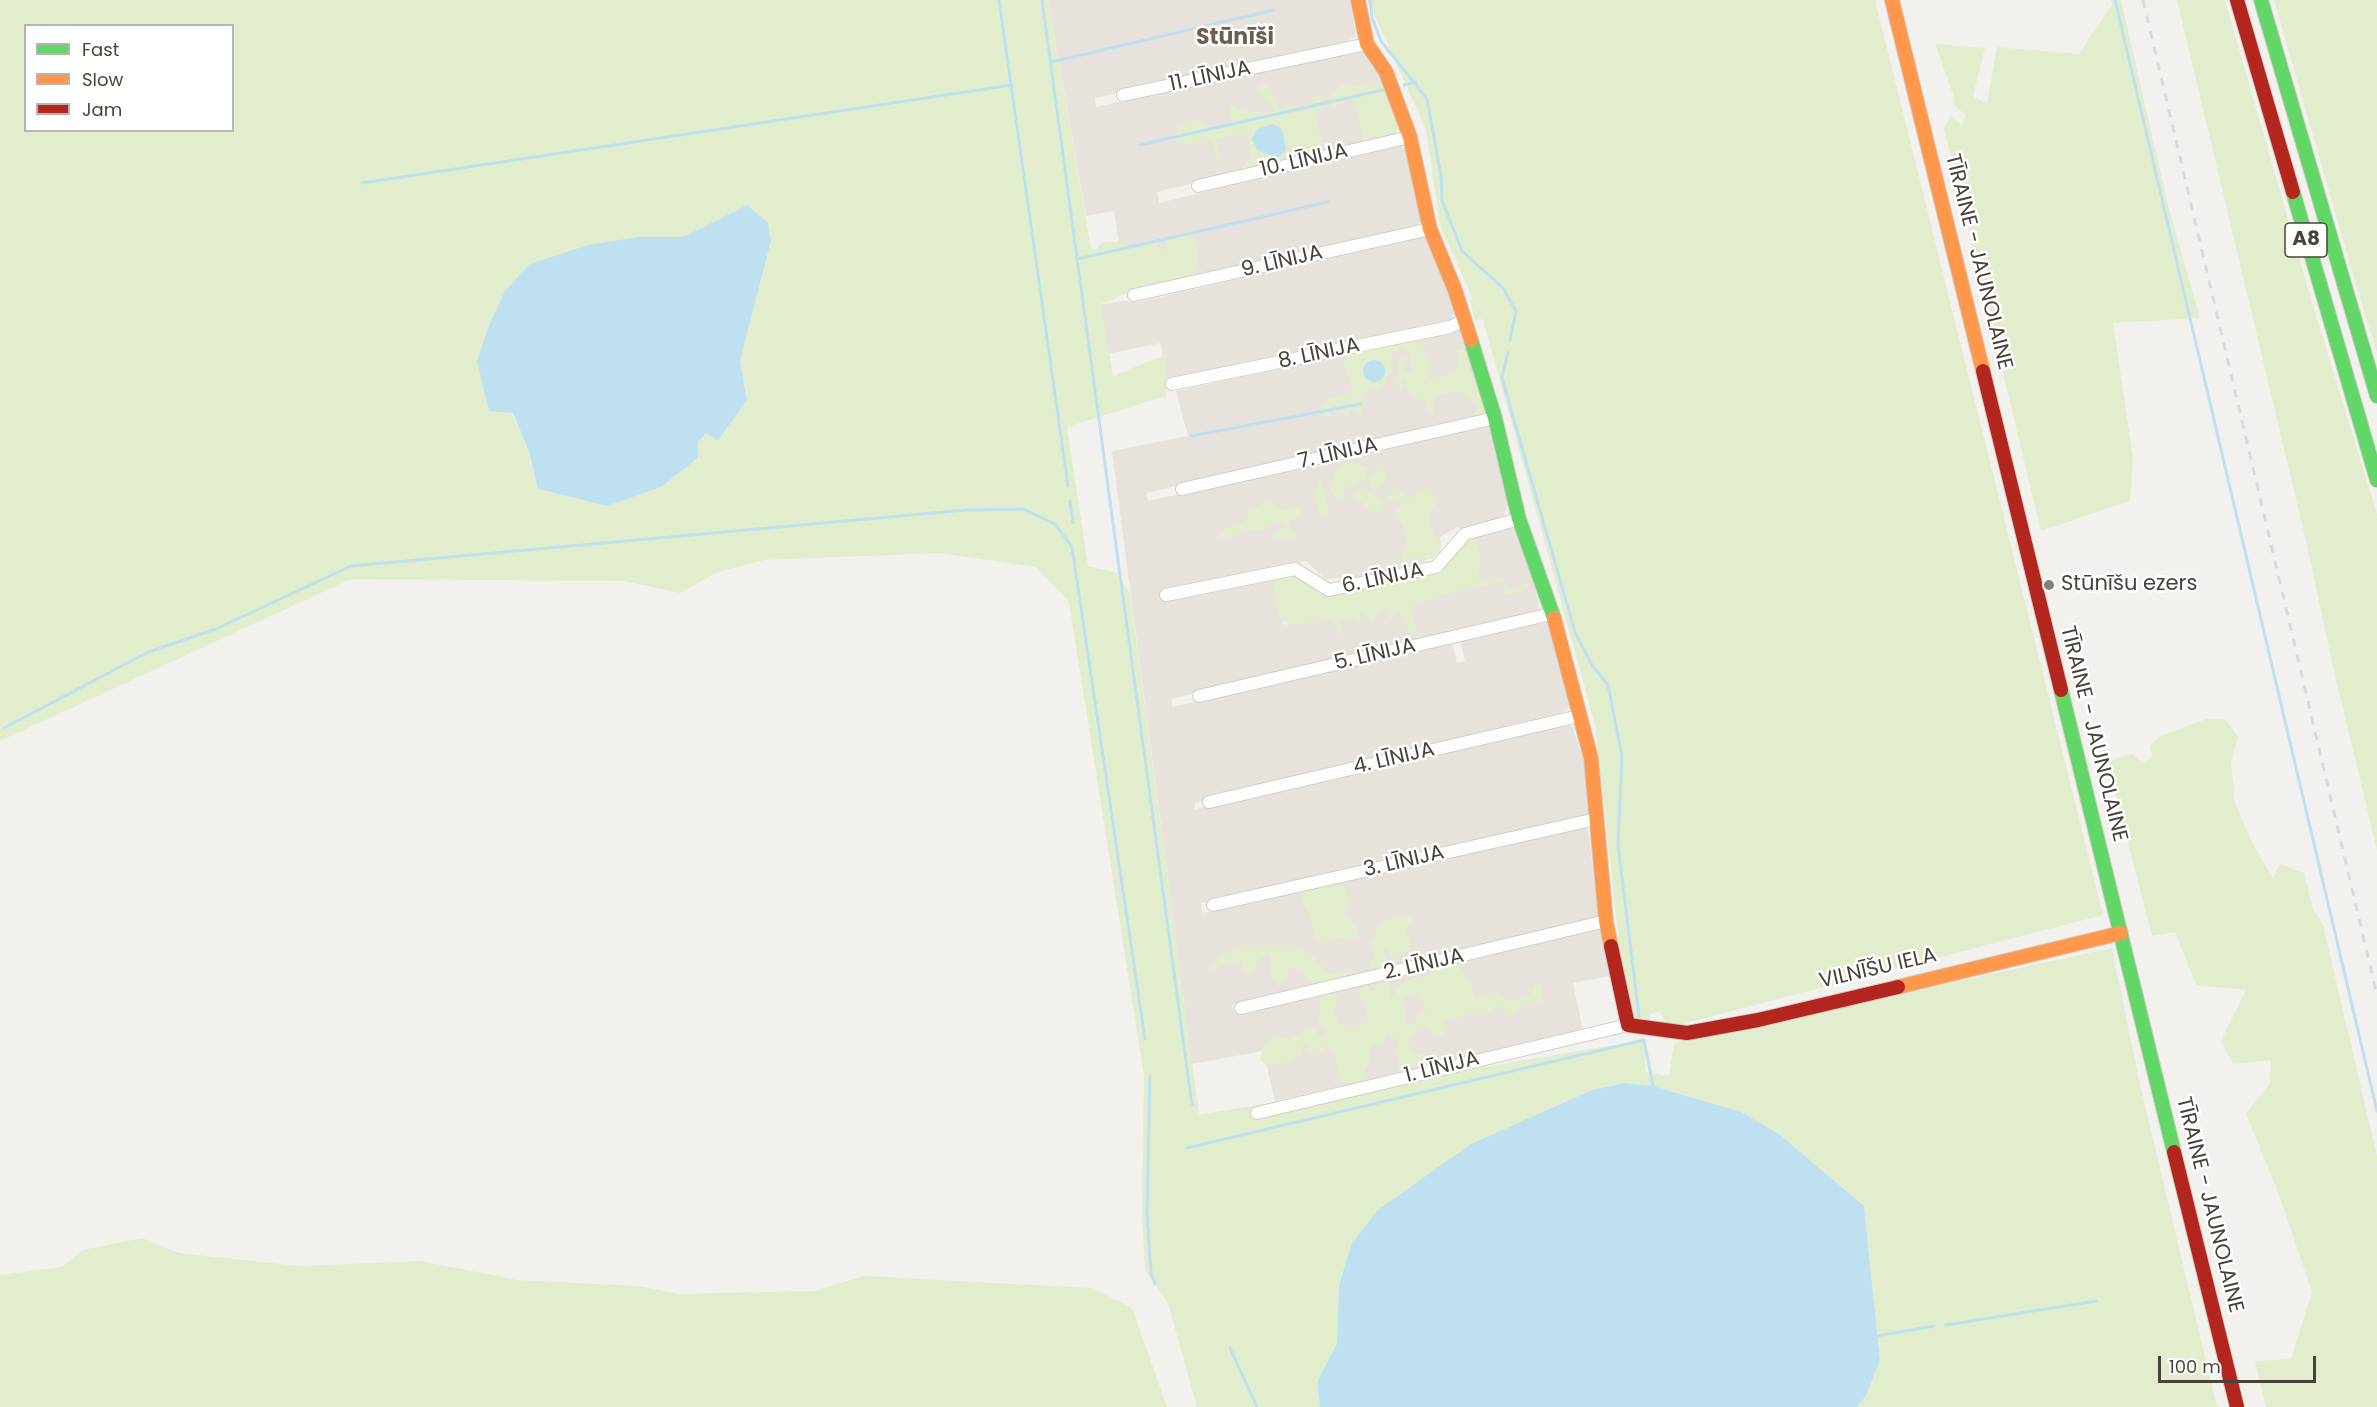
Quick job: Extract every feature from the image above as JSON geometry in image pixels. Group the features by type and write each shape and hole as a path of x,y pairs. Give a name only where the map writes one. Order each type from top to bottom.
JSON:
{"main road":[{"path":"1358,0 1367,44 1386,72 1410,137 1430,229 1464,320 1495,418 1519,519 1551,614 1591,758 1606,921 1628,1025"},
{"name":"TĪRAINE - JAUNOLAINE","path":"1892,0 2237,1407"},
{"name":"A8","path":"2237,0 2377,480"},
{"name":"A8","path":"2260,0 2377,396"},
{"name":"VILNĪŠU IELA","path":"1628,1025 1687,1033 1758,1020 2121,933"}],"street":[{"name":"11. LĪNIJA","path":"1123,95 1367,44"},
{"name":"10. LĪNIJA","path":"1198,186 1410,137"},
{"name":"9. LĪNIJA","path":"1134,295 1430,229"},
{"name":"8. LĪNIJA","path":"1172,384 1450,327 1464,320"},
{"name":"7. LĪNIJA","path":"1182,489 1495,418"},
{"name":"6. LĪNIJA","path":"1166,595 1295,569 1329,590 1436,567 1465,534 1519,519"},
{"name":"5. LĪNIJA","path":"1199,696 1551,614"},
{"name":"4. LĪNIJA","path":"1209,802 1579,716"},
{"name":"3. LĪNIJA","path":"1213,905 1596,819"},
{"name":"2. LĪNIJA","path":"1241,1008 1606,921"},
{"name":"1. LĪNIJA","path":"1257,1113 1628,1025"}],"shaded area":[{"path":"1048,0 1350,0 1356,36 1340,46 1095,98 1096,107 1362,51 1387,87 1392,136 1157,192 1159,203 1399,145 1408,150 1422,219 1415,228 1126,292 1114,211 1086,216"},
{"path":"1425,237 1455,309 1450,322 1166,381 1161,343 1102,355 1093,306 1123,301 1138,302"},
{"path":"1459,330 1483,409 1466,421 1146,493 1148,501 1313,464 1313,467 1338,462 1488,425 1508,504 1503,517 1462,529 1457,527 1440,537 1441,548 1423,562 1370,576 1325,579 1306,561 1163,592 1273,577 1284,625 1476,584 1467,538 1513,528 1530,571 1539,604 1537,612 1171,699 1173,707 1452,642 1457,663 1465,661 1460,639 1540,621 1547,622 1569,707 1567,711 1195,803 1195,809 1565,723 1573,727 1584,764 1591,814 1201,903 1202,913 1583,827 1588,830 1598,918 1232,1005 1235,1013 1598,929 1603,932 1611,976 1573,983 1583,1030 1275,1101 1263,1051 1192,1064 1112,451 1188,436 1176,391"}],"green space":[{"path":"0,0 1048,0 1091,248 1096,250 1101,243 1122,241 1129,248 1135,249 1156,239 1159,249 1164,250 1166,240 1187,232 1192,234 1198,250 1197,267 1193,278 1152,283 1101,304 1113,376 1167,354 1166,396 1067,427 1088,566 1115,572 1130,593 1199,1115 1644,1040 1646,1072 1669,1076 1674,1043 2112,948 2139,1080 2217,1407 1857,1407 1866,1396 1880,1360 1864,1206 1779,1134 1741,1112 1653,1086 1624,1083 1592,1090 1525,1121 1352,1243 1339,1285 1337,1343 1317,1382 1320,1407 1197,1407 1168,1303 1145,1270 1142,1213 1144,1076 1069,602 1036,567 940,553 765,560 718,572 680,593 624,581 351,579 0,741","holes":["747,205 771,241 740,361 747,400 698,442 698,458 661,487 607,506 538,489 529,452 512,413 639,237 683,237"]},
{"path":"1368,0 1875,0 2103,915 1670,1027 1659,1012 1650,1014 1650,1023 1628,1025 1595,724 1485,327 1482,319 1475,321 1470,300 1473,299 1440,225 1426,130"},
{"path":"2111,0 2121,0 2168,205 2200,318 2113,323 2133,458 2130,501 2041,531 1944,128 1951,115 1962,125 1966,115 1953,105 1954,97 1935,44 1985,48 1973,96 1987,104 1997,47 2079,54 2112,5"},
{"path":"2177,0 2225,0 2308,289 2377,514 2377,850 2334,671 2306,541"},
{"path":"2274,0 2377,0 2377,353 2352,271"},
{"path":"1377,82 1382,84 1397,123 1397,130 1395,135 1363,142 1355,100 1347,99 1334,108 1329,96 1343,84 1349,88"},
{"path":"1265,83 1269,86 1280,110 1292,102 1295,111 1300,112 1312,107 1312,99 1319,95 1324,97 1326,107 1316,113 1323,152 1293,159 1292,146 1289,149 1289,157 1283,163 1247,170 1242,169 1250,157 1248,135 1243,133 1216,139 1221,163 1217,160 1210,140 1184,145 1176,143 1177,127 1196,119 1201,120 1210,130 1233,123 1228,110 1231,104 1241,111 1274,113 1272,105 1257,92 1257,86"},
{"path":"1417,341 1423,343 1424,354 1430,367 1428,376 1432,380 1457,371 1457,350 1466,347 1486,413 1469,420 1478,409 1464,392 1447,393 1434,398 1434,415 1429,414 1426,401 1411,396 1404,379 1401,392 1396,379 1399,359 1404,356 1405,372 1411,373 1412,370 1409,354 1400,348 1392,354 1391,371 1385,384 1378,389 1370,387 1364,396 1361,415 1350,408 1347,416 1332,410 1330,417 1321,416 1322,407 1330,398 1353,394 1344,364 1346,356 1397,343"},
{"path":"1348,461 1367,467 1365,479 1344,490 1343,499 1337,501 1330,489 1336,470"},
{"path":"1378,465 1385,468 1388,478 1377,489 1371,488 1369,483"},
{"path":"1321,480 1329,508 1324,516 1317,511 1315,496 1317,481"},
{"path":"1359,488 1381,499 1384,511 1375,512 1366,509 1362,502 1351,496"},
{"path":"1430,488 1437,501 1428,518 1441,550 1432,559 1417,557 1404,563 1400,558 1406,545 1406,536 1402,524 1394,515 1402,504 1401,501 1389,499 1388,496 1398,489 1409,498"},
{"path":"1264,503 1274,503 1283,510 1298,507 1300,513 1290,524 1290,530 1296,533 1296,539 1273,540 1273,535 1285,527 1280,521 1259,530 1248,529 1229,537 1220,538 1219,532 1247,520 1248,511"},
{"path":"1470,537 1475,541 1480,552 1479,581 1503,577 1509,590 1520,588 1527,582 1528,588 1506,595 1501,582 1442,595 1414,606 1411,610 1419,638 1417,640 1411,636 1400,612 1391,620 1385,608 1377,612 1373,623 1362,612 1360,614 1361,625 1348,616 1345,617 1340,624 1342,633 1340,635 1330,618 1293,625 1285,623 1278,614 1273,580 1280,576 1295,575 1315,587 1386,584 1456,553"},
{"path":"2206,719 2225,719 2238,737 2231,762 2235,803 2253,844 2273,878 2280,864 2304,873 2313,909 2323,925 2377,1156 2377,1407 2266,1407 2255,1361 2291,1359 2312,1292 2278,1192 2246,1114 2270,1083 2271,1060 2233,1064 2221,1041 2246,990 2196,985 2175,932 2152,936 2107,761 2133,754 2142,763 2153,756 2149,747 2160,736"},
{"path":"1339,882 1346,889 1349,901 1343,911 1358,929 1359,935 1351,940 1340,938 1317,943 1310,916 1300,898 1303,892 1311,888"},
{"path":"1412,916 1412,922 1406,929 1411,944 1409,949 1397,958 1391,957 1387,948 1384,949 1389,965 1384,970 1371,970 1370,964 1376,947 1368,942 1376,933 1375,927 1393,917"},
{"path":"1250,945 1295,946 1311,954 1329,974 1352,970 1355,972 1352,977 1321,986 1312,982 1302,971 1290,967 1286,978 1278,986 1269,973 1270,957 1267,955 1258,959 1254,971 1249,975 1243,972 1242,960 1227,963 1211,972 1210,966 1219,957 1232,950"},
{"path":"1456,962 1470,980 1476,999 1498,991 1505,1000 1521,1000 1529,996 1536,983 1540,983 1543,995 1541,1001 1519,1009 1513,1015 1506,1015 1500,1005 1488,1013 1478,1012 1445,1021 1443,1023 1446,1031 1444,1036 1435,1034 1426,1027 1415,1031 1408,1041 1411,1052 1415,1055 1424,1054 1427,1059 1419,1068 1401,1072 1396,1049 1398,1040 1387,1035 1384,1043 1372,1046 1370,1061 1363,1074 1366,1079 1346,1086 1340,1080 1336,1058 1327,1046 1324,1047 1324,1052 1310,1054 1306,1050 1308,1045 1303,1044 1301,1055 1291,1062 1266,1065 1260,1059 1263,1045 1275,1036 1289,1040 1308,1027 1316,1030 1320,1037 1323,1035 1324,1030 1316,1018 1321,1011 1320,998 1333,990 1338,995 1334,1012 1339,1024 1355,1028 1368,1021 1367,1012 1359,995 1362,986 1365,984 1373,991 1378,984 1387,983 1391,998 1397,989 1410,978 1424,977","holes":["1418,991 1426,1011 1418,1012 1415,1024 1407,1024 1403,1001 1410,994"]},
{"path":"142,1238 179,1253 299,1266 420,1261 518,1280 638,1286 679,1294 814,1291 864,1276 1091,1288 1132,1308 1167,1407 0,1407 0,1275 62,1267 82,1250"}],"water":[{"path":"1273,124 1282,129 1286,150 1278,158 1257,150 1252,139 1257,129"},
{"path":"747,205 768,223 771,241 740,361 747,400 718,440 706,434 698,442 698,458 661,487 607,506 538,489 529,452 513,413 489,411 477,362 488,328 505,291 530,264 588,245 639,237 683,237"},
{"path":"1370,360 1378,360 1385,367 1385,375 1378,382 1370,382 1363,375 1363,367"},
{"path":"1624,1083 1653,1086 1741,1112 1779,1134 1864,1206 1880,1360 1866,1396 1857,1407 1320,1407 1317,1382 1337,1343 1339,1285 1352,1243 1378,1210 1471,1144 1592,1090"}],"waterway":[{"path":"999,0 1068,486"},
{"path":"1042,0 1192,1105"},
{"path":"1370,0 1372,18 1381,41 1427,99 1441,176 1442,200 1462,251 1503,288 1516,311 1510,340"},
{"path":"2115,0 2377,1111"},
{"path":"1051,62 1274,10"},
{"path":"1404,85 1416,82"},
{"path":"362,183 1012,85"},
{"path":"1140,145 1387,89"},
{"path":"1077,259 1328,202"},
{"path":"1508,352 1502,378 1575,632 1592,665 1608,685 1622,756 1618,845 1639,1016"},
{"path":"1191,436 1361,404"},
{"path":"1070,501 1073,523"},
{"path":"4,728 148,652 216,629 351,566 966,510 1023,509 1055,524 1072,547 1145,1039"},
{"path":"1644,1040 1653,1086"},
{"path":"1187,1148 1644,1040"},
{"path":"1150,1076 1147,1213 1151,1273 1155,1284"},
{"path":"1946,1325 2096,1301"},
{"path":"1877,1336 1934,1326"},
{"path":"1230,1348 1257,1407"}],"railway":[{"path":"2143,0 2377,995"}],"traffic: fast":[{"path":"2261,0 2377,396"},
{"path":"2293,192 2377,480"},
{"path":"1471,340 1495,418 1519,519 1554,618"},
{"path":"2061,690 2174,1152"}],"traffic: slow":[{"path":"1358,0 1367,44 1386,72 1410,137 1430,229 1455,290 1471,340"},
{"path":"1892,0 1983,371"},
{"path":"1554,618 1591,758 1606,921 1611,946"},
{"path":"1898,987 2121,933"}],"traffic: jam":[{"path":"2237,0 2293,192"},
{"path":"1983,371 2061,690"},
{"path":"1611,946 1628,1025 1687,1033 1758,1020 1898,987"},
{"path":"2174,1152 2237,1407"}],"place":[{"name":"Stūnīšu ezers","path":"2049,585"}],"district":[{"name":"Stūnīši","path":"1235,38"}]}
